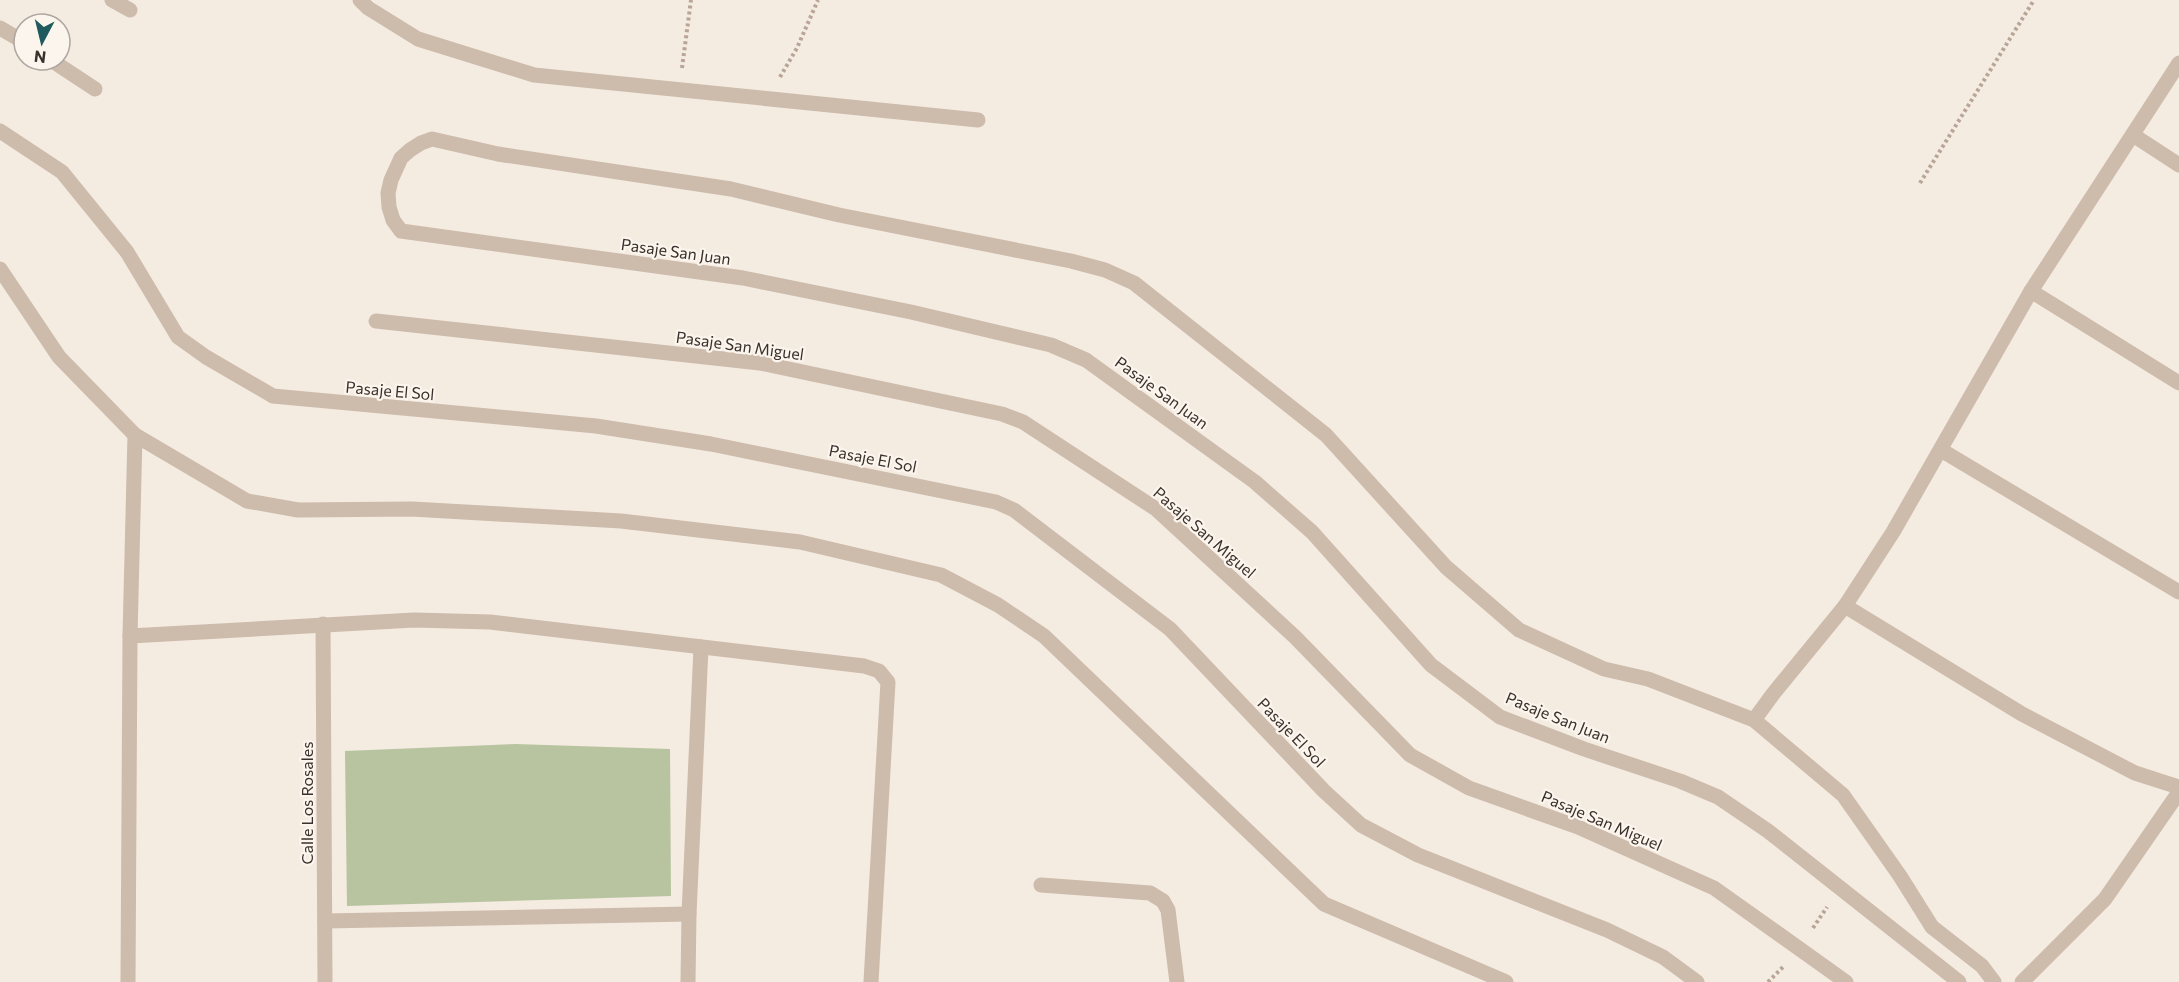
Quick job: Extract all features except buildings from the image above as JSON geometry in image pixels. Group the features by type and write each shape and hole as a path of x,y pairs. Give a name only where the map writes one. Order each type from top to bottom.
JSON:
{"street":[{"path":"112,0 130,10"},
{"path":"366,3 418,39 534,75 978,120"},
{"path":"1994,982 1982,966 1932,927 1900,876 1843,795 1754,720 1845,606 1893,532 2031,291 2179,63"},
{"path":"69,72 95,89"},
{"name":"Pasaje El Sol","path":"0,131 62,172 127,252 178,338 273,396 596,426 711,444 996,501 1014,510 1170,629 1324,791 1360,825 1418,855 1607,930 1663,957 1697,982"},
{"path":"2133,135 2179,165"},
{"name":"Pasaje San Juan","path":"1754,720 1648,679 1604,669 1519,630 1446,567 1326,435 1134,283 1106,270 1060,258 839,215 731,189 498,154 432,139 421,143 401,158 391,180 388,193 389,207 393,220 401,231 743,278 911,312 1051,345 1086,360 1255,482 1312,532 1431,665 1500,717 1584,749 1680,781 1718,797 1768,831 1840,888"},
{"path":"0,269 59,357 135,435 247,501 298,510 412,509 621,521 800,542 941,575 999,605 1044,636 1324,904 1506,982"},
{"path":"2031,291 2179,383"},
{"name":"Pasaje San Miguel","path":"376,321 760,363 1002,414 1023,422 1156,509 1295,637 1410,755 1469,788 1578,827 1714,888 1846,982"},
{"path":"128,982 130,636 135,435"},
{"path":"1941,450 2179,592"},
{"path":"1845,606 2022,714 2135,773 2179,787"},
{"path":"130,636 414,620 490,621 864,666 879,671 888,682 871,982"},
{"name":"Calle Los Rosales","path":"323,624 325,982"},
{"path":"688,982 701,647"},
{"path":"2022,982 2105,899 2179,792"},
{"path":"1041,885 1150,893 1163,901 1168,910 1177,982"},
{"path":"1840,888 1959,982"},
{"path":"325,921 689,915"}],"path":[{"path":"680,91 691,0"},
{"path":"767,100 797,48 818,0"},
{"path":"1920,183 2034,0"},
{"path":"1768,982 1800,949 1840,888"}],"green space":[{"path":"515,744 670,749 671,896 347,906 345,751"}]}
